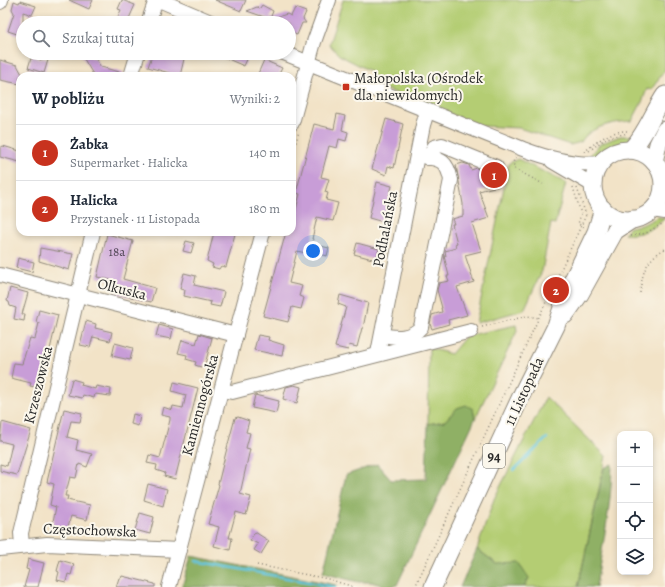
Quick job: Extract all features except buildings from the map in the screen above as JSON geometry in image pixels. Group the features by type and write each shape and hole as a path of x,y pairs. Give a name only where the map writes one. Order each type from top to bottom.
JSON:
{"main road":[{"path":"633,219 627,220 614,217 603,209 585,185 597,170 594,158 630,150 635,146 653,112 665,95"},
{"path":"654,162 658,144 665,130"},
{"path":"630,150 643,154 654,162 661,173 664,188 661,197 661,214"},
{"name":"11 Listopada","path":"433,587 523,392 556,326 568,290 596,232 603,209"},
{"name":"94","path":"633,219 661,214"},
{"name":"11 Listopada","path":"556,326 580,294 615,231 633,219"}],"street":[{"path":"151,16 157,0 196,16"},
{"path":"296,108 308,63 329,0"},
{"path":"296,58 518,148 546,157 585,164 594,158"},
{"path":"132,72 136,60"},
{"name":"Podhalańska","path":"378,353 423,157 427,112"},
{"path":"423,157 434,147 442,145 496,167"},
{"path":"382,335 396,338 412,334 421,327 423,320 451,180 444,163 437,158 423,157"},
{"path":"546,157 585,185"},
{"name":"Krzeszowska","path":"22,546 21,533 91,236"},
{"name":"Kamiennogórska","path":"169,587 227,391 236,335 262,236"},
{"name":"Olkuska","path":"0,275 236,335"},
{"path":"227,391 470,331"},
{"name":"Częstochowska","path":"0,549 22,546 77,544 179,550"}],"path":[{"path":"582,153 597,140 610,133 634,131"},
{"path":"594,158 596,145 606,138 630,133"},
{"path":"518,148 513,163 515,170 543,184"},
{"path":"585,185 578,196 588,218"},
{"path":"573,186 581,214 578,224 582,226"},
{"path":"630,236 651,231 661,214"},
{"path":"415,587 586,215"},
{"path":"640,293 644,269 656,254 665,249"},
{"path":"470,331 527,316 538,318"},
{"path":"257,565 354,587"}],"green space":[{"path":"343,0 665,0 665,70 651,90 647,89 632,121 618,122 604,126 590,132 581,142 570,145 519,128 482,126 375,85 370,71 339,55 329,44"},
{"path":"620,136 632,136 628,142 586,160 600,144"},
{"path":"518,159 566,183 555,224 551,223 542,271 524,310 476,323 509,163"},
{"path":"658,217 665,218 646,231 636,234 624,234 630,227 642,225"},
{"path":"516,325 517,331 475,419 473,409 457,408 445,421 428,424 429,348 451,354 466,336"},
{"path":"546,397 606,456 578,587 524,587 529,578 497,564 477,549 494,499"},
{"path":"466,405 473,409 475,419 397,585 389,587 371,582 358,582 323,573 346,475 377,464 391,480 426,479 428,424 445,421 457,408"},
{"path":"612,464 609,510 596,587 578,587 604,468"},
{"path":"477,549 497,564 519,563 529,578 524,587 460,587"},
{"path":"191,556 336,585 336,587 182,587"}],"waterway":[{"path":"514,470 547,438"},
{"path":"196,561 335,587"}],"place":[{"name":"Małopolska (Ośrodek dla niewidomych)","path":"346,87"},
{"name":"Żabka","path":"494,175"},
{"name":"Halicka","path":"556,290"}]}
